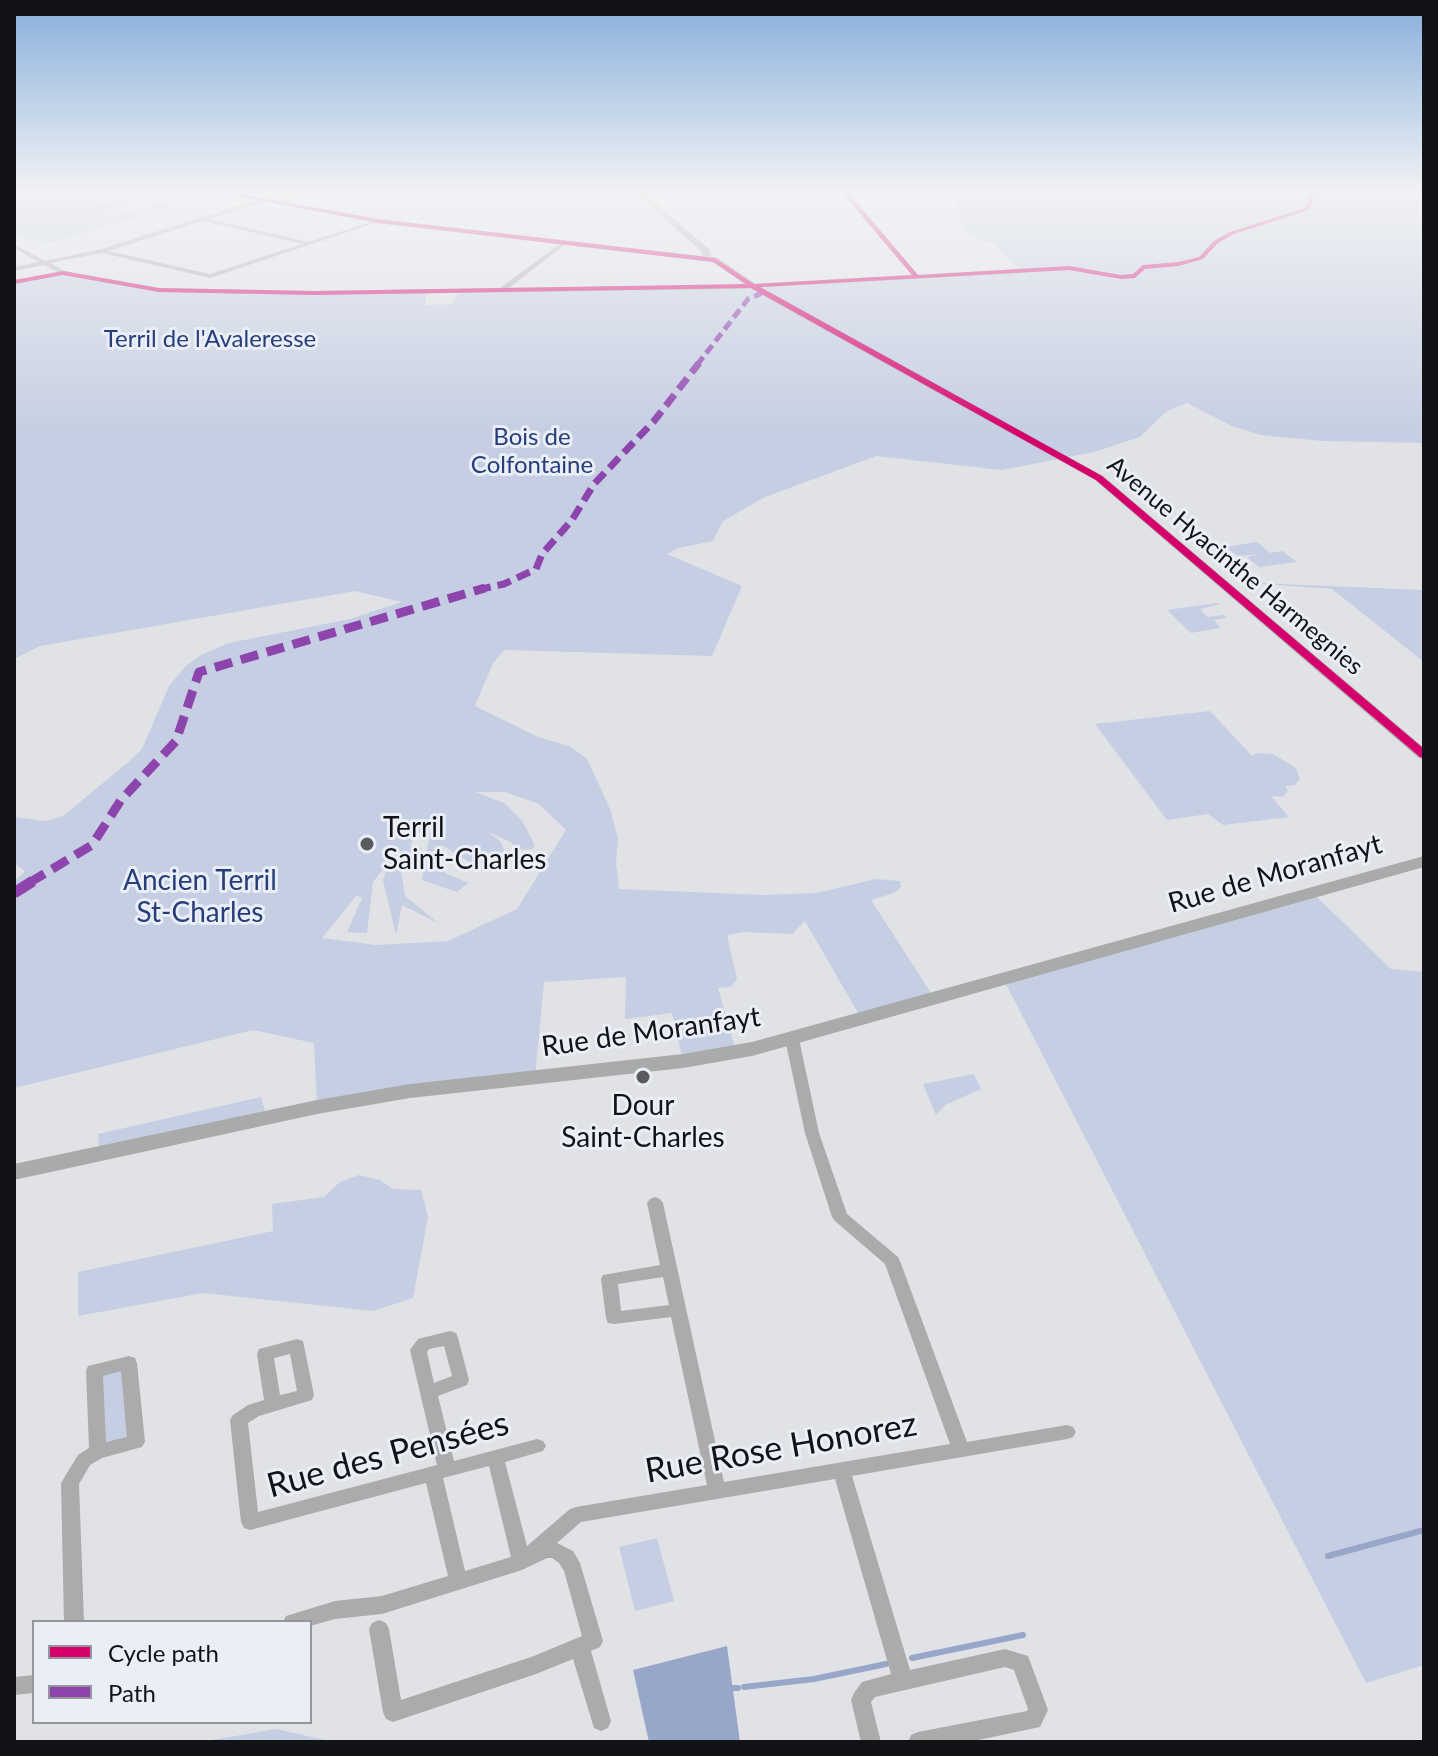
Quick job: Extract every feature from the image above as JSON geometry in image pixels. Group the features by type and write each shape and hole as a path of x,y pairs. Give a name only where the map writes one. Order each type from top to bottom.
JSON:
{"main road":[{"name":"Rue de Moranfayt","path":"14,1172 394,1093 683,1061 792,1039 1424,861"}],"street":[{"path":"61,272 159,290 501,291 754,287 1004,272"},
{"path":"187,272 204,276 217,272"},
{"path":"501,291 526,272"},
{"name":"Avenue Hyacinthe Harmegnies","path":"730,272 1099,478 1424,755"},
{"path":"913,272 917,277"},
{"path":"792,1039 812,1133 840,1217 892,1261 961,1450"},
{"path":"655,1203 717,1492"},
{"path":"668,1270 609,1279 614,1318 677,1310"},
{"path":"74,1620 70,1483 84,1460 98,1452 136,1442 129,1363 94,1371 98,1452"},
{"path":"430,1392 458,1579"},
{"name":"Rue des Pensées","path":"273,1404 245,1414 239,1420 250,1522 537,1446"},
{"name":"Rue Rose Honorez","path":"522,1562 576,1515 1067,1432"},
{"path":"495,1457 522,1562"},
{"path":"842,1471 903,1681"},
{"path":"300,1620 335,1610 382,1605 458,1579 522,1562 545,1550 555,1550 566,1557 573,1569 601,1721"},
{"path":"379,1629 393,1712 586,1644"},
{"path":"871,1742 861,1700 869,1689 1005,1658 1021,1663 1038,1710 1033,1720 918,1742"}],"green space":[{"path":"989,272 1424,272 1424,443 1323,441 1261,435 1232,426 1187,403 1167,411 1140,437 1094,452 1002,470 876,456 765,497 723,521 713,541 678,548 667,554 742,586 712,656 504,650 493,663 475,706 536,736 571,747 587,759 610,809 618,838 616,863 619,889 763,895 817,893 876,879 900,881 901,887 894,893 871,900 935,999 862,1020 805,921 792,934 743,932 727,935 737,979 731,987 718,988 736,1051 683,1061 672,1013 625,1019 626,977 544,982 535,1078 317,1107 314,1043 253,1030 14,1088 14,882 25,871 14,863 14,817 46,821 63,816 131,760 142,749 169,686 187,665 201,655 229,643 350,619 402,602 355,591 40,646 14,659 14,281 63,273 157,291 426,293 426,305 451,304 460,292 733,288","holes":["475,792 505,792 539,804 566,830 517,909 448,941 376,945 322,938 357,895 362,898 347,932 367,933 373,882 390,860 383,880 396,935 402,905 438,923 405,896 401,871 422,848 410,846 415,835 431,827 422,880 457,892 468,883 445,873 442,845 485,872 500,868 507,860 501,842 488,832 511,842 517,850 535,846 523,822 504,803"]},
{"path":"1257,542 1270,553 1282,551 1297,562 1259,567 1247,557 1260,554 1238,556 1226,547"},
{"path":"1233,582 1424,590 1424,662 1332,589"},
{"path":"1220,604 1200,609 1207,617 1224,615 1227,618 1214,620 1221,628 1191,633 1167,610"},
{"path":"1210,711 1252,756 1256,753 1273,754 1296,768 1300,779 1295,785 1285,786 1288,791 1283,797 1271,796 1289,817 1223,825 1208,814 1167,820 1095,724"},
{"path":"1313,893 1391,969 1424,972 1424,1665 1366,1683 1006,984"},
{"path":"974,1074 981,1089 945,1105 936,1115 923,1084"},
{"path":"261,1097 267,1118 100,1155 98,1134"},
{"path":"359,1175 380,1180 393,1189 421,1190 428,1217 413,1298 373,1311 203,1293 78,1316 78,1272 273,1231 272,1204 324,1197 340,1182"},
{"path":"126,1365 133,1440 100,1449 96,1372"},
{"path":"657,1538 674,1601 635,1611 619,1547"},
{"path":"276,1729 334,1742 199,1742 241,1735"}],"water":[{"path":"727,1646 740,1742 649,1742 633,1670"}],"waterway":[{"path":"1328,1556 1424,1530"},
{"path":"912,1658 1023,1635"},
{"path":"744,1687 814,1679 886,1664"},
{"path":"733,1688 738,1688"}],"marked path":[{"path":"14,893 92,845 121,800 176,741 199,672 445,598 504,584 536,569 542,554 572,520 594,484 654,421 748,299 760,294 757,290"}],"cycle path":[{"path":"732,272 754,287 1099,478 1424,755"},
{"path":"913,272 917,277"},
{"path":"14,282 63,273 159,290 315,293 734,287 999,272"},
{"path":"1092,272 1121,277 1135,276 1139,272"}],"place":[{"name":"Terril Saint-Charles","path":"367,844"},
{"name":"Dour Saint-Charles","path":"643,1077"}],"park label":[{"name":"Terril de l'Avaleresse","path":"210,339"},
{"name":"Bois de Colfontaine","path":"532,451"},
{"name":"Ancien Terril St-Charles","path":"200,897"}]}
